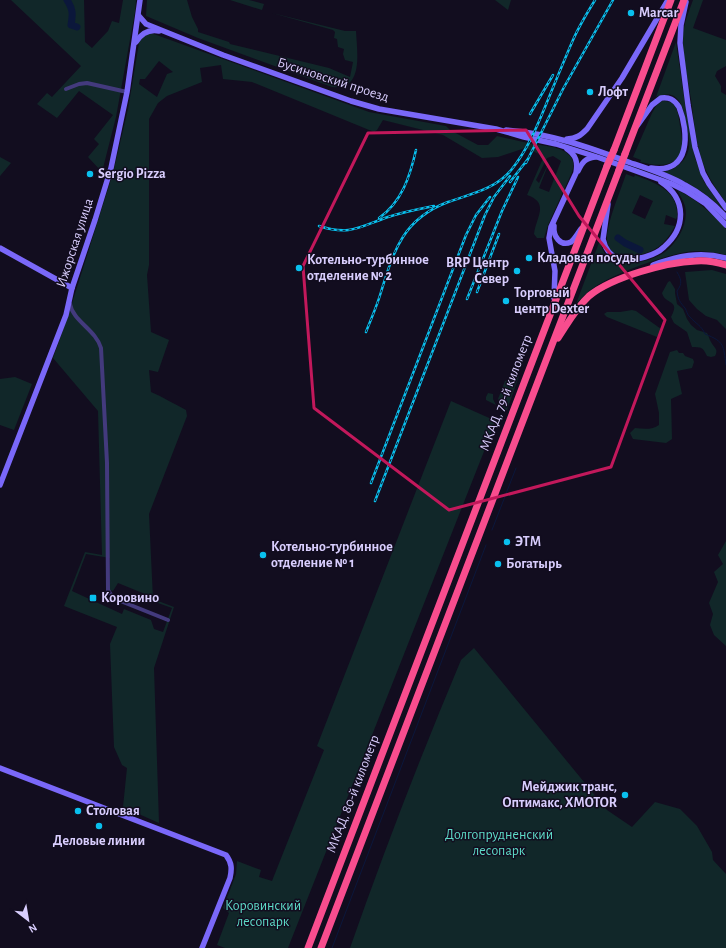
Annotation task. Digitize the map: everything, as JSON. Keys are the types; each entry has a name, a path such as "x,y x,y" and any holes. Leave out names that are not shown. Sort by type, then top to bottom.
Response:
{"highway":[{"name":"МКАД, 79-й километр","path":"423,649 585,222 614,150 669,0"},
{"name":"МКАД, 79-й километр","path":"434,654 685,0"},
{"path":"550,350 575,311 589,297 603,287 635,274 678,263 696,261 716,262 726,265"},
{"name":"МКАД, 80-й километр","path":"308,948 423,649"},
{"name":"МКАД, 80-й километр","path":"321,948 434,654"}],"main road":[{"name":"Ижорская улица","path":"0,485 47,366 111,168 127,92 140,0"},
{"path":"562,140 576,138 587,128 622,78 669,0"},
{"path":"685,0 680,43 695,147 703,173 726,208"},
{"name":"Бусиновский проезд","path":"138,16 146,24 223,55 351,101 379,109 496,129"},
{"path":"134,45 141,35 150,31 156,30 169,33"},
{"path":"634,131 652,105 661,98 670,98 679,107 686,144 681,157 671,166 665,168 658,169 638,166"},
{"path":"496,129 524,131 562,140 638,166 684,184 709,200 726,217"},
{"path":"496,129 524,138 556,144 672,184 696,197 714,211 726,225"},
{"path":"553,306 556,277 549,238 551,227 576,172 577,166 577,160 571,152 556,144"},
{"path":"585,222 574,239 570,242 565,243 558,241 554,235 554,226 581,164 589,158 600,158"},
{"path":"611,192 603,234 606,249 612,256 620,259 630,260 648,256 665,247 677,229 681,213 675,194 654,178"},
{"path":"0,248 72,288"},
{"path":"635,274 654,265 683,256 705,254 726,258"},
{"path":"0,768 226,855 231,864 230,878 202,948"}],"street":[{"path":"66,89 79,84 87,83 127,92"},
{"path":"69,301 73,313 98,340 101,348 107,463 108,590 113,598 168,620"}],"highlighted area":[{"path":"526,130 579,216 665,320 611,467 449,510 314,408 303,266 368,133"}],"green space":[{"path":"11,0 84,0 85,42 92,48 108,31 112,21 119,23 123,0 136,0 116,117 102,172 88,157 99,144 94,139 113,115 79,91 57,118 37,104 47,93 52,97 81,66"},
{"path":"147,0 187,0 198,32 229,42 230,44 329,68 350,77 353,62 345,60 343,54 344,49 338,47 337,39 334,38 335,32 333,30 272,13 345,31 356,31 357,59 354,77 349,83 342,87 332,87 198,38 146,16"},
{"path":"230,0 249,0 264,4 262,10"},
{"path":"495,0 511,0 508,10"},
{"path":"693,0 703,0 693,28 726,40 726,66 717,71 715,76 721,86 721,92 726,95 726,203 706,171 701,158 696,133 684,59 683,43 684,26"},
{"path":"151,33 369,112 446,126 450,130 478,145 488,145 497,136 560,149 569,155 573,161 572,172 548,225 544,238 537,238 534,234 540,206 534,198 527,195 544,156 525,148 498,157 482,158 443,135 383,120 374,132 252,82 223,79 221,65 200,68 202,82 167,96 158,103 149,119 149,265 147,275 151,332 169,340 158,372 149,370 151,392 186,410 187,416 149,514 153,599 174,607 154,668 159,823 123,807 127,768 122,765 114,747 110,644 117,627 64,606 85,552 102,555 98,411 53,358 67,319 113,173 128,109 141,37","holes":["159,61 173,72 167,74 157,97 139,84 140,79 145,79","553,156 561,161 549,192 539,188 550,160 539,183 536,180 547,158","86,554 110,558 110,590 113,591 118,583 145,594 144,598 172,608 163,632 154,629 151,620 124,609 122,614 72,591"]},
{"path":"676,42 695,158 704,182 724,210 695,188 680,179 663,172 677,167 684,160 689,146 689,137 684,114 677,98 670,95 656,97"},
{"path":"662,101 667,101 674,105 677,112 682,142 680,155 676,160 666,164 659,165 640,162 641,160 633,157 652,113 656,106"},
{"path":"0,157 11,163 0,176"},
{"path":"626,174 634,177 635,175 651,181 665,189 670,194 677,208 676,219 666,215 664,224 675,226 664,242 649,252 634,256 619,255 613,252 609,247 607,240 611,216","holes":["640,195 653,201 645,219 632,213"]},
{"path":"677,190 703,207 726,229 726,255 695,251 659,259 630,269 605,281 590,290 576,304 600,240 605,254 618,262 626,263 635,263 652,259 670,248 681,232 684,225 686,212 685,206"},
{"path":"712,270 726,274 726,329 717,320 706,316 697,309 689,300 685,272"},
{"path":"670,281 675,289 677,304 683,309 691,325 697,330 707,333 716,350 715,356 707,356 701,348 692,347 687,332 674,323 671,317 674,307 662,293"},
{"path":"636,311 661,329 657,337 607,317 604,314 607,312"},
{"path":"677,350 679,353 683,353 685,356 693,359 694,362 692,368 677,371 682,394 671,399 672,439 666,443 633,439 630,433 635,428 645,429 657,427 659,425 659,413 655,394 670,352"},
{"path":"518,376 507,410 503,410 498,399 505,381"},
{"path":"15,377 32,384 14,430 0,425 0,379"},
{"path":"488,393 493,394 493,399 496,405 486,400"},
{"name":"Коровинский лесопарк","path":"451,401 496,421 288,948 225,948 217,945 229,913 223,908 236,874 237,861 261,870 259,877 272,881 324,750 317,746"},
{"path":"726,541 726,646 714,635 710,625 713,614 709,603 718,582 714,572 723,564 718,555"},
{"name":"Долгопрудненский лесопарк","path":"474,648 607,810 632,827 655,802 680,809 697,826 712,852 713,860 726,874 726,948 350,948 403,803 446,696 461,660"}],"waterway":[{"path":"67,0 72,12 71,25 77,27"},
{"path":"618,238 640,250"},
{"path":"677,272 681,281 677,291 680,301 688,315 704,331 705,334 720,342 726,365"},
{"path":"492,530 516,468"},
{"path":"332,948 486,545"}],"railway":[{"path":"366,332 396,250 410,227 420,217 433,209 491,186 506,176 517,162 535,131 575,35 595,0"},
{"path":"526,163 563,89 613,0"},
{"path":"530,114 553,75"},
{"path":"379,218 394,204 404,188 416,150"},
{"path":"510,182 528,159"},
{"path":"375,501 485,215 494,197 510,176"},
{"path":"467,299 502,211 518,177"},
{"path":"371,483 466,235 476,215 490,197"},
{"path":"319,226 339,230 354,229 394,215 434,206"},
{"path":"477,292 499,234"}],"place":[{"name":"Marcar","path":"631,13"},
{"name":"Лофт","path":"590,92"},
{"name":"Sergio Pizza","path":"90,174"},
{"name":"Кладовая посуды","path":"529,258"},
{"name":"Котельно-турбинное отделение № 2","path":"299,268"},
{"name":"BRP Центр Север","path":"517,271"},
{"name":"Торговый центр Dexter","path":"506,301"},
{"name":"ЭТМ","path":"507,542"},
{"name":"Котельно-турбинное отделение № 1","path":"263,555"},
{"name":"Богатырь","path":"498,564"},
{"name":"Коровино","path":"93,598"},
{"name":"Мейджик транс, Оптимакс, XMOTOR","path":"625,795"},
{"name":"Столовая","path":"78,811"},
{"name":"Деловые линии","path":"99,826"}]}
